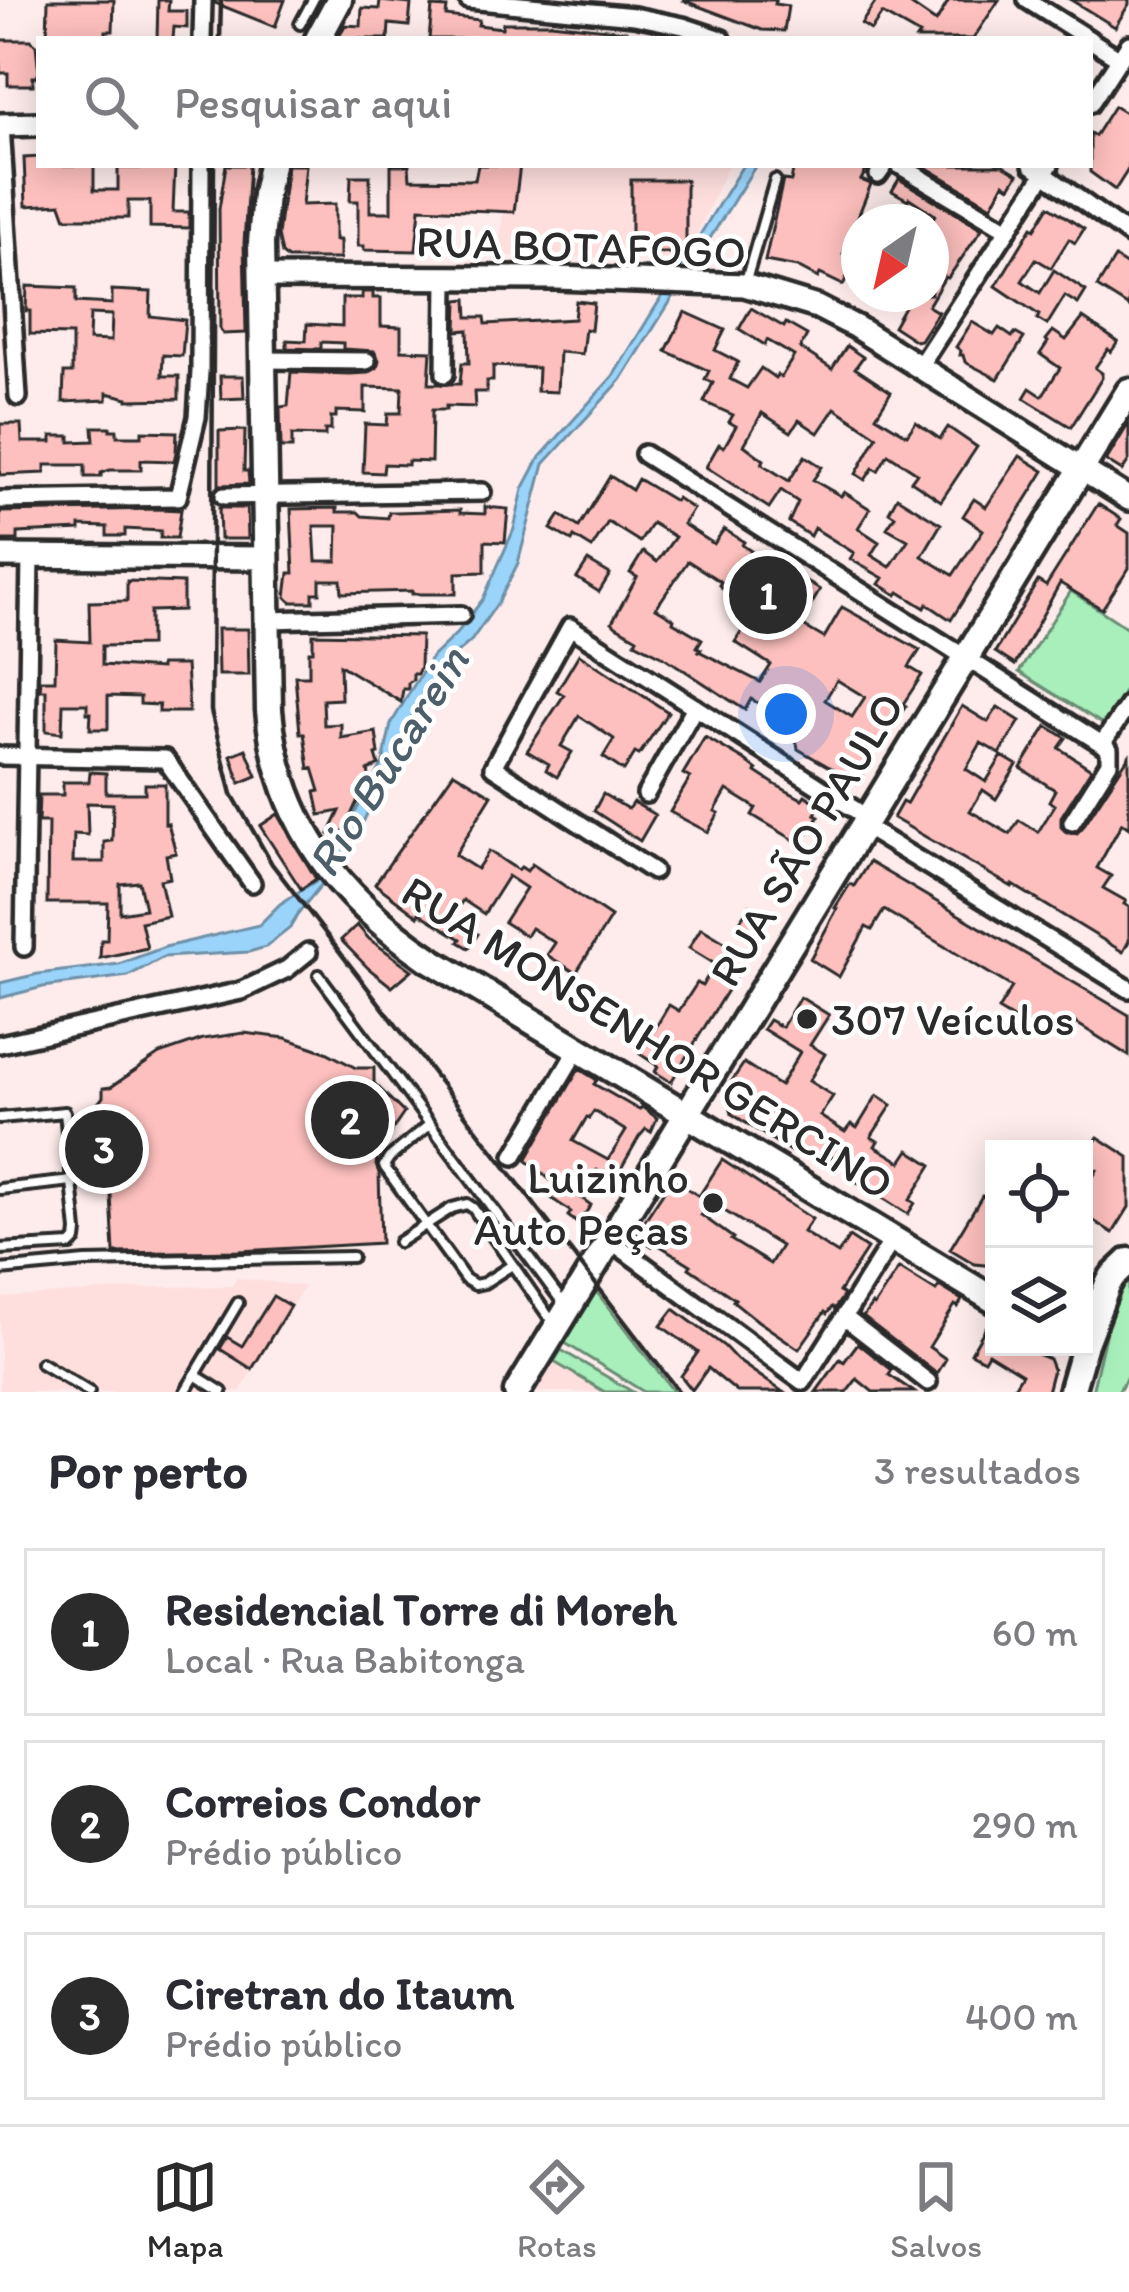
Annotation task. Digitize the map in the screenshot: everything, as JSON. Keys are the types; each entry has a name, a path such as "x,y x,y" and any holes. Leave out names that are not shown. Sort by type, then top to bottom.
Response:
{"main road":[{"path":"309,32 339,0"},
{"name":"RUA MONSENHOR GERCINO","path":"270,168 262,218 261,277 270,724 276,764 293,810 318,854 338,882 398,938 985,1295"},
{"name":"RUA SÃO PAULO","path":"517,1392 1129,391"},
{"path":"1093,1312 1112,1277 1129,1262"},
{"path":"1071,1392 1077,1356"}],"street":[{"path":"202,36 203,0"},
{"path":"468,0 634,16 705,36"},
{"path":"1027,0 1084,36"},
{"path":"1093,40 1124,51 1093,99"},
{"path":"18,397 0,125 36,124"},
{"path":"0,500 178,497 196,417 200,372 201,168"},
{"path":"904,168 1008,230"},
{"path":"919,367 1008,230 1042,168 1129,235"},
{"name":"RUA BOTAFOGO","path":"261,277 666,280 744,285 817,307 856,327 1129,499"},
{"path":"445,374 446,279"},
{"path":"263,360 367,361"},
{"path":"644,454 1102,744 1111,755 1109,763 1072,822"},
{"path":"224,496 482,492"},
{"path":"0,556 266,558"},
{"path":"24,947 30,556"},
{"path":"267,620 461,614"},
{"path":"653,871 493,767 570,627 1129,989"},
{"path":"1102,744 1129,704"},
{"path":"646,794 695,707"},
{"path":"0,756 166,759 252,883"},
{"path":"0,1044 241,991 277,975 308,952"},
{"path":"514,1156 578,1048"},
{"path":"610,1240 802,1382 893,1239"},
{"path":"844,1317 928,1382"}],"lane":[{"path":"309,32 313,0"},
{"path":"744,285 775,180"},
{"path":"320,975 430,1124 562,1318"},
{"path":"0,1118 64,1112 76,1232 71,1245 0,1250"},
{"path":"430,1124 384,1166 465,1279 475,1285 484,1283 512,1265"},
{"path":"0,1189 72,1181"},
{"path":"399,1242 452,1208 467,1204 512,1265 562,1318"},
{"path":"0,1270 86,1262 352,1257"},
{"path":"184,1392 238,1303"},
{"path":"41,1363 89,1392"},
{"path":"195,1376 222,1392"}],"shaded area":[{"path":"508,168 727,168 686,259 498,256"},
{"path":"236,1278 304,1286 240,1392 0,1392 0,1298 232,1286"},
{"path":"554,1362 605,1392 535,1392"}],"green space":[{"path":"1071,591 1129,629 1129,684 1101,723 1019,672"},
{"path":"1129,1273 1129,1373 1118,1392 1092,1392 1113,1301"},
{"path":"596,1291 674,1392 644,1392 565,1343"},
{"path":"561,1350 633,1392 605,1392 554,1362"}],"water":[{"name":"Rio Bucarein","path":"741,168 754,168 621,380 544,464 518,563 499,601 471,641 443,665 406,726 349,851 290,928 266,947 249,952 164,957 128,976 0,998 0,983 119,964 165,947 259,925 280,904 317,880 383,763 391,724 414,685 483,599 514,529 523,489 540,457 613,376"}],"building":[{"path":"48,0 114,0 113,31 106,31 106,36 47,36"},
{"path":"158,0 169,0 168,11 187,11 187,28 174,27 173,36 157,36"},
{"path":"215,0 285,0 275,27"},
{"path":"682,0 776,0 775,4 788,6 784,31 762,30"},
{"path":"877,0 904,0 936,22 949,0 999,0 975,36 918,36 882,14 871,30 861,24"},
{"path":"1071,0 1129,0 1129,4 1115,27"},
{"path":"380,1 411,4 409,26 389,24 388,36 340,36 345,25 361,26 362,8 379,9"},
{"path":"432,7 447,8 446,16 502,28 503,23 551,23 626,31 625,36 429,36"},
{"path":"0,40 31,40 36,45 33,85 8,85 8,73 0,73"},
{"path":"1114,106 1129,115 1129,168 1115,190 1090,172 1095,136"},
{"path":"36,157 36,168 94,168 94,190 118,190 118,168 175,168 173,212 189,212 189,228 150,227 150,201 128,201 128,218 66,218 61,204 26,206 24,158"},
{"path":"226,168 249,168 246,333 223,334 220,330 219,209"},
{"path":"287,168 306,168 302,205 335,204 340,259 288,259 282,254 278,235"},
{"path":"391,168 409,168 410,179 475,180 477,168 520,168 514,212 420,208 416,251 358,246 358,201 350,201 351,176 370,176 370,212 391,212"},
{"path":"793,168 867,168 861,180 871,184 863,204 841,204 841,284 765,261 783,180 791,181"},
{"path":"927,168 1008,168 1018,174 1010,187 1004,183 992,206"},
{"path":"899,179 940,204 918,204 892,191"},
{"path":"631,180 686,180 686,253 631,253"},
{"path":"1049,206 1084,229 1075,243 1069,239 1051,268 1036,259 1022,281 1040,293 1054,270 1086,291 1078,304 1065,296 1047,325 996,286"},
{"path":"949,209 982,229 949,277"},
{"path":"1115,258 1129,267 1129,307 1097,287"},
{"path":"27,286 76,288 76,302 112,304 112,290 151,292 150,316 185,320 182,356 163,355 162,376 179,376 179,399 128,400 107,393 107,400 63,402 64,373 72,373 72,335 30,334 30,311 26,311","holes":["90,314 112,315 111,341 89,340"]},
{"path":"362,292 381,298 381,326 401,327 401,350 431,351 429,384 460,384 462,363 469,363 468,330 457,331 458,300 467,299 468,317 485,317 486,324 574,319 576,301 594,303 582,354 559,352 557,392 537,391 538,368 493,366 487,392 474,392 475,407 432,410 431,462 384,464 383,473 363,472 365,424 387,425 388,413 401,413 402,388 365,387 365,412 336,411 325,436 292,435 292,448 281,448 280,407 288,406 291,372 350,374 377,368 374,351 343,349 343,343 321,342 321,349 287,348 287,340 306,341 307,324 342,326 342,298 362,298"},
{"path":"751,308 807,335 800,348 832,369 847,346 863,357 855,368 891,392 876,416 907,435 916,422 940,439 948,427 977,447 941,501 911,481 917,473 888,454 878,471 873,468 865,480 856,474 877,436 835,408 818,433 799,420 791,432 762,413 744,445 789,481 805,456 822,467 813,480 870,509 858,528 879,542 871,555 890,567 908,540 887,528 895,516 889,512 897,497 941,524 922,556 953,575 983,530 963,516 974,499 986,507 1020,456 1044,471 951,620 879,584 883,578 850,559 854,553 814,528 810,536 789,522 798,502 781,490 769,508 706,467 736,426 729,422 733,415 704,402 713,383 705,379 709,371 666,351 685,312 725,330 715,350 738,362 730,379 747,388 761,368 781,377 794,356 739,329"},
{"path":"901,312 938,312 920,340 893,326"},
{"path":"1083,318 1118,342 1095,368 1102,378 1071,427 1024,398 1030,388 1042,396 1060,368 1040,354 1046,340 1053,331 1066,340"},
{"path":"972,322 994,335 999,328 1024,338 998,379 965,362 956,347"},
{"path":"220,376 243,376 244,398 221,399"},
{"path":"1129,423 1129,460 1122,471 1106,461"},
{"path":"0,424 21,424 22,442 52,442 52,436 70,436 70,442 94,441 93,427 110,427 117,430 117,436 177,432 176,452 174,461 141,460 141,470 110,470 101,477 85,477 85,465 45,465 45,473 0,475"},
{"path":"245,430 244,471 248,471 249,484 219,485 219,431"},
{"path":"610,476 632,490 638,479 693,509 683,524 714,544 724,529 744,542 750,553 820,590 800,624 824,638 842,607 920,650 909,667 922,675 857,783 798,749 797,743 767,722 773,712 751,699 745,710 635,642 637,638 612,622 637,577 630,573 643,552 657,562 675,537 652,523 640,542 608,522 592,548 551,529 560,515 579,527","holes":["688,561 748,605 742,616 749,620 735,642 771,665 760,682 699,651 702,639 656,608","837,680 865,697 852,717 825,700"]},
{"path":"1098,504 1121,519 1117,525 1129,533 1129,568 1102,609 1060,583 1015,665 995,652 1038,581 1046,586"},
{"path":"485,507 508,509 505,542 485,541 485,572 456,573 456,594 342,593 341,580 320,580 320,593 313,593 313,602 291,602 286,597 289,573 294,573 291,509 337,508 337,512 388,518 389,512 485,514","holes":["314,526 338,526 337,561 316,561"]},
{"path":"219,508 247,508 248,539 220,539"},
{"path":"181,510 177,538 160,538 161,531 125,529 125,536 107,536 107,527 80,526 80,530 18,533 18,540 0,540 0,512"},
{"path":"588,561 610,574 599,592 577,578"},
{"path":"127,581 183,583 183,610 150,611 150,645 102,646 102,665 160,669 160,665 186,665 189,712 159,712 159,705 140,704 140,697 108,696 108,729 90,729 87,704 63,704 62,733 46,731 46,690 40,690 41,680 55,680 56,640 90,642 89,602 127,601"},
{"path":"217,629 248,629 249,675 218,675"},
{"path":"313,634 421,636 420,667 408,689 403,689 401,702 340,665 341,699 323,700 324,725 341,724 341,738 376,732 379,754 379,765 368,771 370,779 340,839 329,834 340,811 320,815 315,792 320,791 313,768 309,769 304,733 300,733 295,676 309,676"},
{"path":"579,654 668,712 624,771 603,757 614,739 579,716 561,746 572,752 557,777 546,770 549,764 527,751 564,695 557,691"},
{"path":"962,706 988,722 998,707 1020,721 1000,754 981,743 966,769 986,782 1002,756 1017,765 996,799 983,790 970,811 1010,834 1019,820 1038,832 1055,805 1049,801 1055,790 1021,768 1047,726 1066,738 1059,748 1091,769 1061,817 1067,833 1082,828 1129,756 1129,828 1122,823 1097,868 1111,876 1103,888 1129,907 1129,941 1123,952 893,818 902,802 906,804"},
{"path":"705,737 776,785 820,805 808,833 802,829 794,840 752,815 756,808 727,790 708,832 670,812 690,778 683,774"},
{"path":"246,749 257,776 240,783 231,755"},
{"path":"90,772 106,773 106,793 145,793 145,784 165,784 165,824 176,853 166,855 170,878 160,880 168,916 141,922 147,948 100,958 101,940 107,940 108,903 47,903 48,822 38,822 39,795 63,795 63,782 89,782","holes":["87,803 113,804 112,841 104,842 104,862 73,862 74,834 88,835","139,882 145,909 120,913 120,884"]},
{"path":"454,772 492,795 455,855 477,869 489,851 518,870 527,871 532,864 611,917 576,973 547,955 555,943 531,928 526,936 504,922 526,888 508,876 484,914 463,900 452,917 478,934 469,948 375,884"},
{"path":"603,794 628,809 633,802 655,815 640,841 594,811"},
{"path":"278,814 316,879 301,889 260,826"},
{"path":"869,862 1129,1015 1129,1056 1076,1023 1065,1041 1035,1022 1030,1030 998,1010 1012,987 884,910 872,930 866,927 839,977 810,959 835,908"},
{"path":"750,905 770,917 758,936 738,924"},
{"path":"357,925 412,970 392,987 341,940"},
{"path":"701,928 736,949 724,970 735,977 671,1082 640,1054 669,1005 679,1011 715,964 689,948"},
{"path":"800,997 829,1015 810,1045 825,1054 809,1081 833,1096 820,1116 845,1132 851,1124 857,1128 877,1095 892,1105 871,1137 878,1141 875,1146 901,1162 909,1150 932,1165 910,1200 915,1203 908,1214 854,1180 858,1173 831,1156 825,1164 800,1148 796,1155 732,1114 727,1088 744,1063 780,1086 800,1052 763,1029 769,1020 782,1027"},
{"path":"244,1033 286,1038 356,1068 374,1068 374,1083 404,1113 378,1151 381,1243 114,1253 110,1175 76,1141 75,1132 103,1097 103,1088 159,1054 203,1039"},
{"path":"579,1069 597,1080 594,1084 657,1118 651,1132 646,1129 639,1137 614,1181 597,1170 593,1173 577,1195 591,1205 578,1224 568,1216 571,1212 551,1198 559,1187 526,1160","holes":["594,1111 626,1131 608,1160 573,1141"]},
{"path":"1098,1137 1129,1157 1129,1207 1113,1233 1093,1221 1097,1170 1093,1168 1093,1145"},
{"path":"722,1160 812,1219 803,1232 838,1254 849,1237 867,1249 839,1292 844,1295 834,1309 825,1312 799,1349 691,1265 635,1235 672,1179 699,1196","holes":["710,1202 781,1246 770,1264 701,1215"]},
{"path":"982,1196 985,1197 985,1265 950,1249"},
{"path":"899,1268 936,1291 939,1286 962,1300 929,1347 946,1359 937,1374 863,1317"},
{"path":"273,1296 290,1306 252,1369 220,1349 227,1337 242,1346"},
{"path":"674,1309 783,1392 737,1392 708,1368 692,1390 681,1376 698,1352 661,1326"},
{"path":"985,1329 984,1360 971,1353"},
{"path":"858,1343 892,1370 889,1375 914,1392 873,1392 857,1379 847,1392 816,1392"},
{"path":"993,1356 1042,1356 1053,1369 1047,1392 1011,1392 1022,1374"}],"railway":[{"path":"220,36 221,0"},
{"path":"214,168 211,711 232,794 272,864 679,1392"}],"place":[{"name":"Residencial Torre di Moreh","path":"768,595"},
{"name":"307 Veículos","path":"807,1019"},
{"name":"Correios Condor","path":"350,1120"},
{"name":"Ciretran do Itaum","path":"104,1149"},
{"name":"Luizinho Auto Peças","path":"713,1203"}]}
